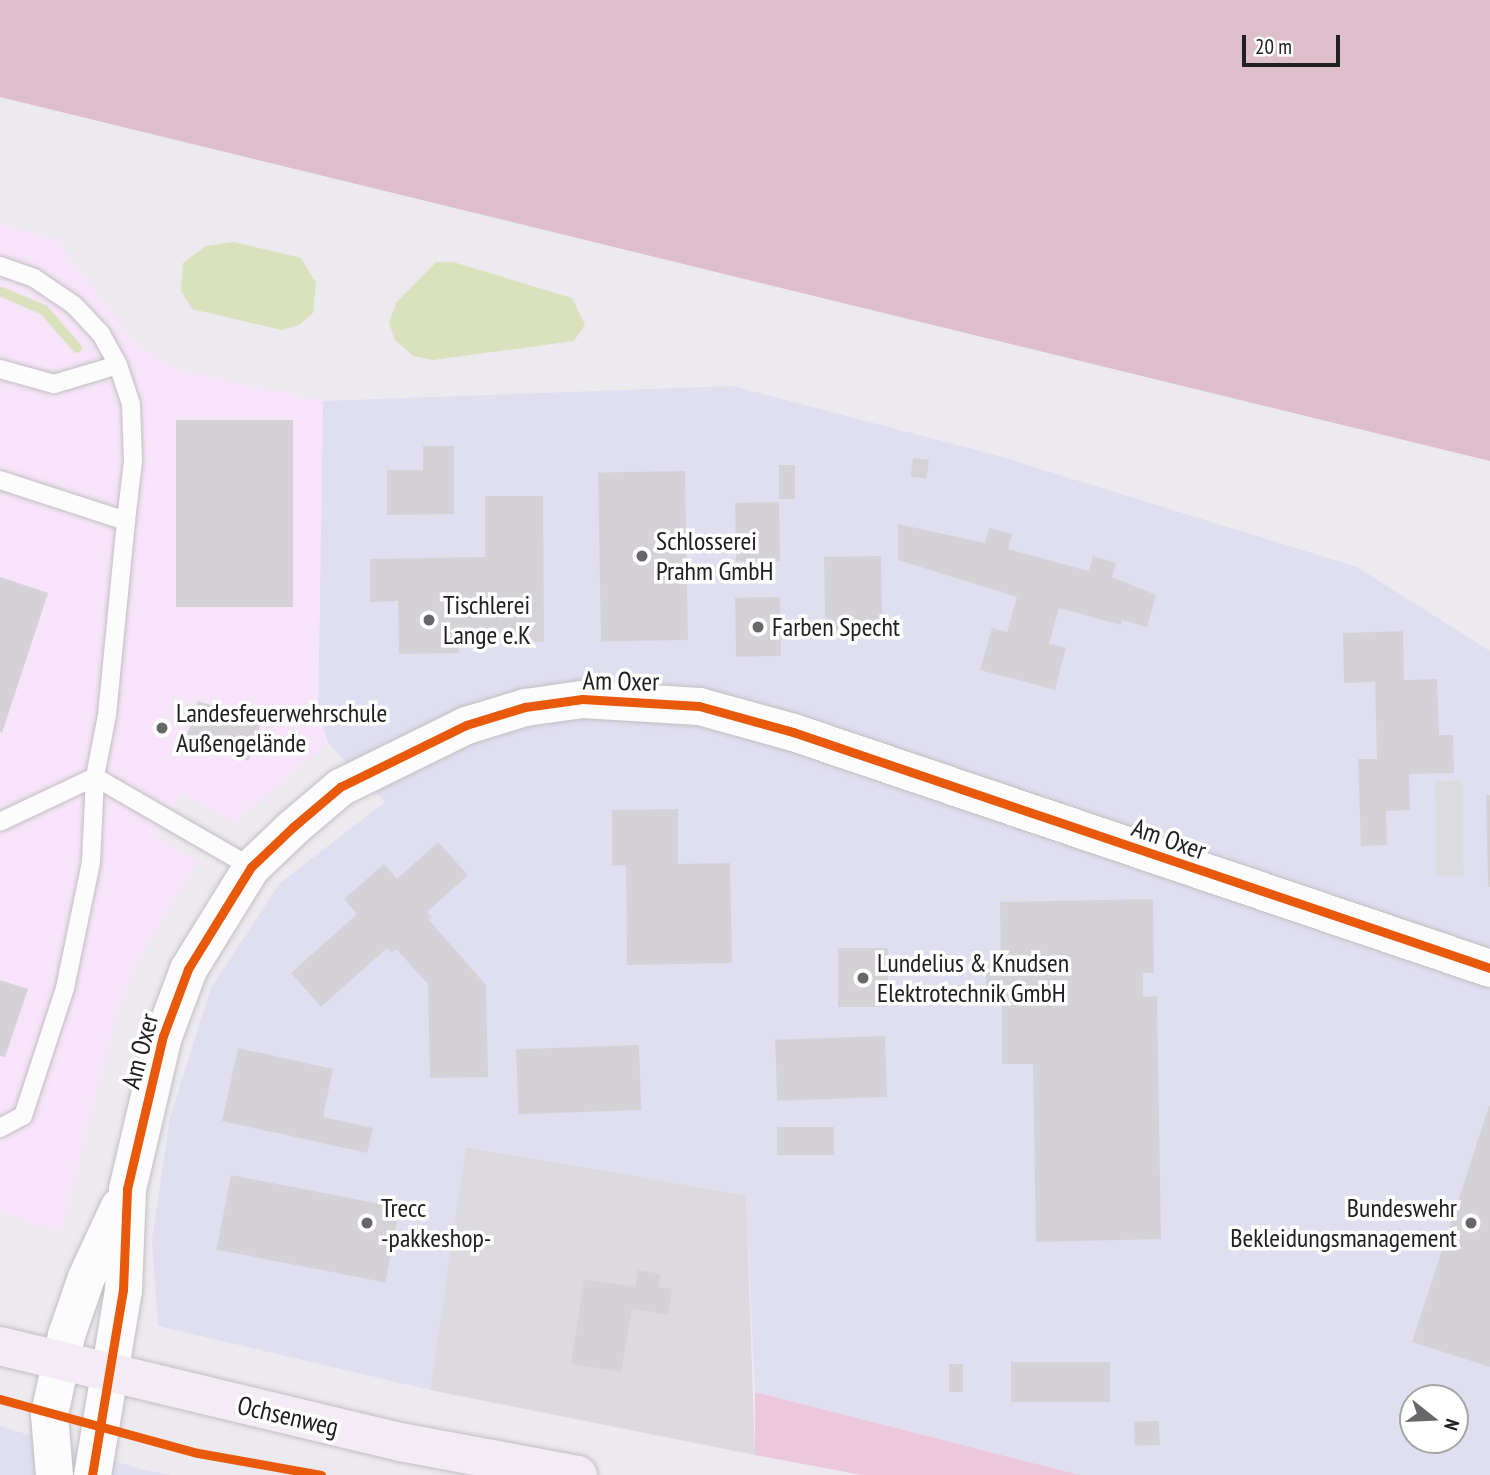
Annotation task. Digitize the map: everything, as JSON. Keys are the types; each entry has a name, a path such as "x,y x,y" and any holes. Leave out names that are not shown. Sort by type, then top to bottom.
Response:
{"main road":[{"name":"Ochsenweg","path":"0,1346 107,1375 400,1442 578,1475"}],"street":[{"name":"Am Oxer","path":"92,1475 123,1290 127,1189 163,1036 188,969 251,867 340,787 466,725 525,707 582,699 642,700 750,718 1490,968"},
{"name":"Am Oxer","path":"54,1475 49,1414 59,1363 86,1277 127,1189"}],"lane":[{"path":"0,266 34,278 74,305 101,334 118,365 131,404 134,461 107,715 95,777 91,862 65,988 23,1116 0,1128"},
{"path":"0,369 54,384 118,365"},
{"path":"0,480 126,521"},
{"path":"0,822 95,777"},
{"path":"95,777 251,867"}],"shaded area":[{"path":"0,0 1490,0 1490,461 0,97"},
{"name":"Landesfeuerwehrschule Außengelände","path":"0,223 56,239 136,344 176,369 323,401 318,713 328,743 234,823 181,794 155,835 198,862 140,957 118,1010 62,1232 0,1213"},
{"path":"234,242 301,258 316,283 313,313 299,325 282,330 192,309 181,291 183,263 206,246"},
{"path":"436,262 453,262 572,298 585,325 574,341 433,360 413,356 395,340 389,323 396,303"},
{"path":"733,386 995,455 1357,567 1490,651 1490,1475 1080,1475 755,1392 746,1195 466,1147 430,1390 158,1326 152,1240 170,1118 211,988 280,883 385,802 328,743 318,713 323,401"},
{"path":"1435,781 1462,781 1464,875 1437,875"},
{"path":"465,1147 746,1195 755,1455 430,1390"},
{"path":"755,1392 1080,1475 862,1475 755,1455"},
{"path":"0,1426 144,1470 171,1475 0,1475"}],"building":[{"path":"176,420 293,420 293,607 176,607"},
{"path":"423,446 454,446 454,514 387,515 387,470 423,470"},
{"path":"913,458 929,460 927,479 911,477"},
{"path":"779,465 795,465 795,499 779,499"},
{"name":"Schlosserei Prahm GmbH","path":"685,471 688,640 601,641 598,473"},
{"path":"485,496 543,496 544,642 459,638 459,653 399,654 398,601 370,602 370,559 485,557"},
{"path":"779,502 780,561 736,562 735,503"},
{"path":"898,524 985,543 989,528 1012,534 1008,549 1089,571 1093,556 1116,563 1112,577 1156,595 1147,627 1122,620 1121,625 1059,608 1049,644 1066,648 1055,690 980,670 992,628 1007,632 1017,597 898,560"},
{"path":"881,556 882,629 825,630 824,557"},
{"path":"0,577 48,593 2,733 0,732"},
{"name":"Farben Specht","path":"780,597 781,656 736,657 735,598"},
{"path":"1403,631 1404,680 1437,679 1439,735 1453,735 1454,773 1409,774 1410,810 1386,811 1387,845 1361,846 1358,759 1377,759 1375,682 1344,683 1343,633"},
{"path":"198,701 262,722 249,761 185,740"},
{"path":"1486,795 1490,795 1490,887 1488,887"},
{"path":"678,809 678,864 730,863 732,963 627,965 626,865 612,866 612,810"},
{"path":"438,842 468,875 427,912 432,917 429,920 486,985 488,1077 430,1078 428,984 396,949 392,953 387,948 321,1007 291,973 357,914 344,899 384,864 397,879"},
{"path":"1153,899 1154,973 1143,973 1143,997 1157,996 1161,1239 1036,1242 1033,1064 1002,1064 1002,1005 986,1005 986,970 1001,969 1000,902"},
{"name":"Lundelius & Knudsen Elektrotechnik GmbH","path":"838,948 888,948 888,1007 838,1007"},
{"path":"0,980 28,989 5,1057 0,1056"},
{"path":"885,1036 887,1097 777,1101 775,1040"},
{"path":"639,1045 641,1110 518,1114 516,1049"},
{"path":"238,1048 333,1069 323,1117 373,1128 367,1153 222,1121"},
{"name":"Bundeswehr Bekleidungsmanagement","path":"1490,1106 1490,1367 1412,1342"},
{"path":"777,1127 834,1127 834,1155 777,1155"},
{"path":"231,1175 400,1208 385,1282 216,1250"},
{"path":"638,1270 660,1274 658,1287 672,1289 668,1315 632,1309 621,1372 571,1364 584,1279 635,1287"},
{"path":"1011,1362 1110,1362 1110,1402 1011,1402"},
{"path":"949,1364 963,1364 963,1392 949,1392"},
{"path":"1159,1421 1160,1445 1135,1446 1134,1422"}],"waterway":[{"path":"2,292 44,310 77,348"}],"cycle path":[{"path":"92,1475 123,1290 127,1189 163,1036 188,969 251,867 293,827 340,787 466,725 525,707 582,699 699,706 793,732 1490,968"},
{"path":"0,1399 198,1453 321,1475"}],"place":[{"name":"Schlosserei Prahm GmbH","path":"642,556"},
{"name":"Tischlerei Lange e.K","path":"429,620"},
{"name":"Farben Specht","path":"758,627"},
{"name":"Landesfeuerwehrschule Außengelände","path":"162,728"},
{"name":"Lundelius & Knudsen Elektrotechnik GmbH","path":"863,978"},
{"name":"Trecc -pakkeshop-","path":"367,1223"},
{"name":"Bundeswehr Bekleidungsmanagement","path":"1471,1223"}]}
